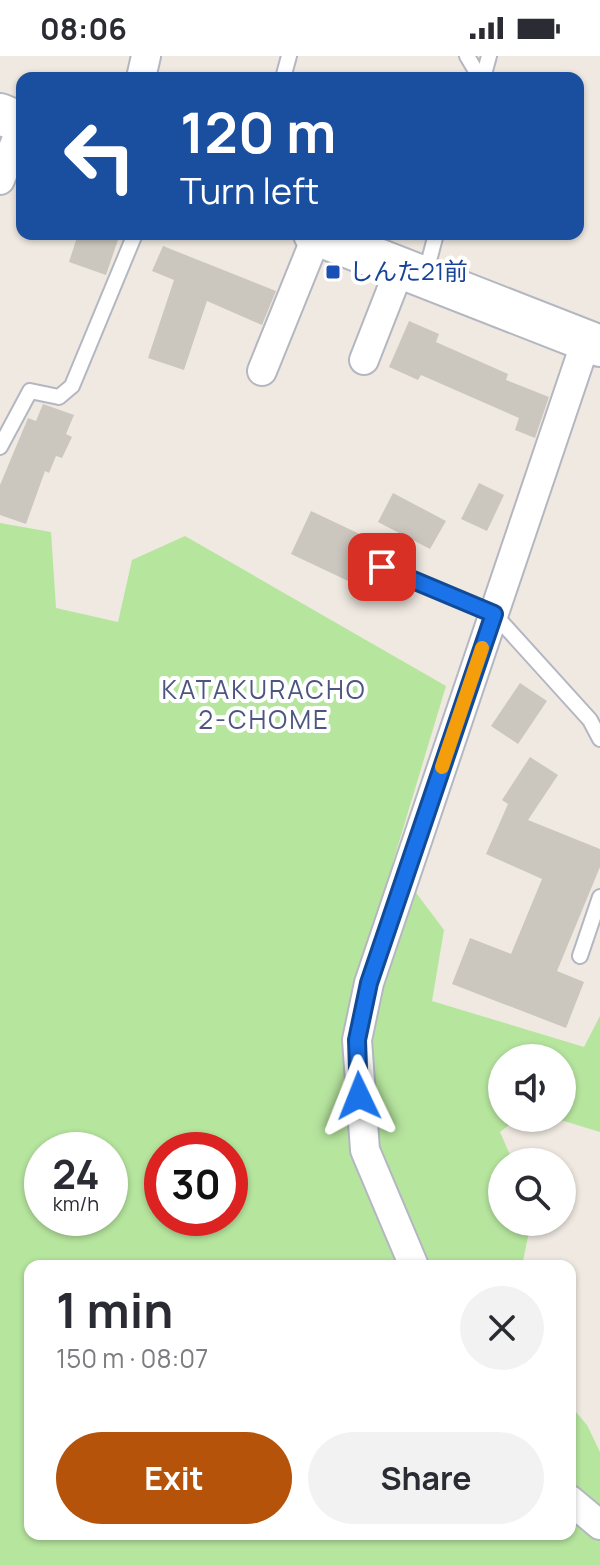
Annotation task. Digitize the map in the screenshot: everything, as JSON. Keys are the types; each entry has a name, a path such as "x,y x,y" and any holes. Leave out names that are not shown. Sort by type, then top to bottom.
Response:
{"main road":[{"path":"331,240 593,343"}],"street":[{"path":"0,180 16,139"},
{"path":"262,371 314,240"},
{"path":"364,360 412,273"},
{"path":"411,1260 365,1150 357,1040 369,983 494,614 593,343"},
{"path":"576,1505 600,1525"}],"lane":[{"path":"0,447 30,391 59,397 72,386 133,240"},
{"path":"412,273 432,240"},
{"path":"382,567 494,614 590,720 600,739"},
{"path":"580,956 600,897"}],"green space":[{"path":"0,523 51,532 56,608 118,622 132,560 185,536 446,686 393,862 444,930 432,1001 574,1044 488,1044 488,1132 500,1132 507,1148 488,1148 488,1236 528,1236 523,1260 24,1260 24,1540 576,1540 576,1412 587,1425 600,1452 600,1565 0,1565"},
{"path":"600,1016 600,1132 576,1125 576,1045 584,1047"}],"building":[{"path":"76,240 118,240 106,275 69,262"},
{"path":"163,246 276,291 262,325 207,301 184,370 148,358 174,280 152,271"},
{"path":"409,321 439,334 436,342 508,374 506,380 549,397 535,438 515,430 519,418 421,375 418,380 389,367"},
{"path":"43,404 74,415 66,434 72,437 62,458 56,456 49,473 45,471 26,524 0,515 0,485 28,418 36,421"},
{"path":"479,483 504,495 487,531 461,519"},
{"path":"393,493 446,521 430,549 378,522"},
{"path":"311,511 383,545 363,588 291,554"},
{"path":"520,683 547,701 518,744 491,726"},
{"path":"530,757 558,775 528,820 600,849 600,867 557,971 584,982 566,1028 452,984 470,938 511,954 542,879 486,854 508,804 502,800"}],"slow traffic":[{"path":"442,767 482,648"}],"place":[{"name":"しんた21前","path":"333,272"}],"district":[{"name":"KATAKURACHO 2-CHOME","path":"264,705"}],"route":[{"path":"359,1096 357,1040 369,983 494,614 382,567"}]}
